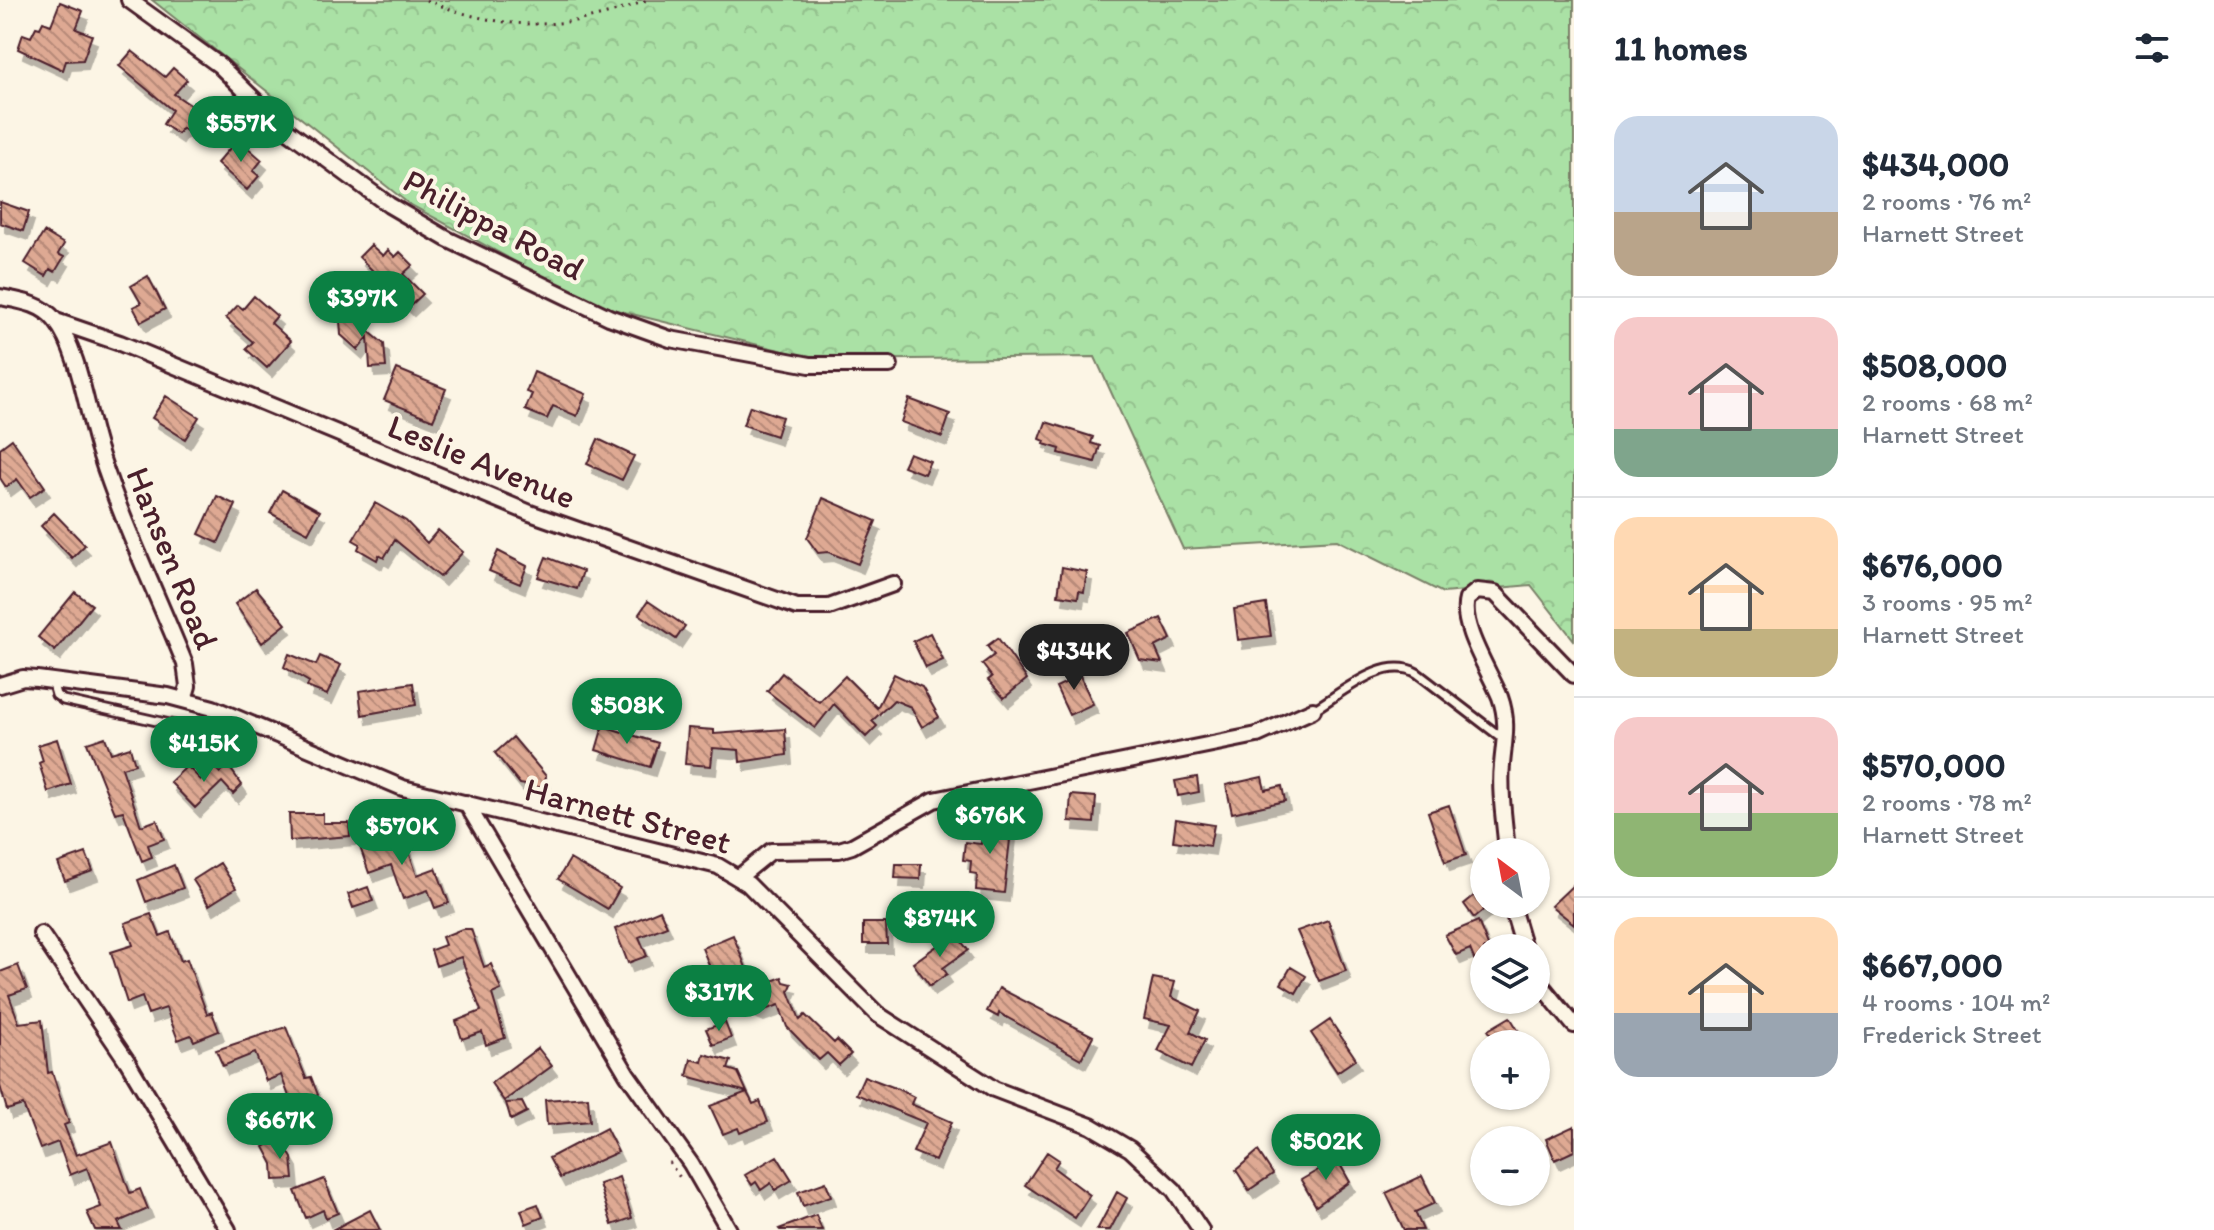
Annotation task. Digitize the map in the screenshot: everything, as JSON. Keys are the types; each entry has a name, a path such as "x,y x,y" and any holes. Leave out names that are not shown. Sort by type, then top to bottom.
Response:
{"street":[{"name":"Philippa Road","path":"129,0 219,65 255,103 312,149 407,218 460,246 609,317 670,339 810,365 890,365"},
{"path":"0,297 32,304 56,321"},
{"name":"Leslie Avenue","path":"56,321 134,349 573,530 797,607 829,607 893,584"},
{"name":"Hansen Road","path":"0,685 23,678 184,700 188,686 185,664 100,454 75,366 56,321"},
{"path":"1506,838 1502,765 1507,741 1500,698 1466,617 1465,602 1481,590 1495,593 1574,675"},
{"name":"Harnett Street","path":"184,700 234,717 389,783 706,862 739,877 877,1014 994,1089 1091,1126 1130,1149 1174,1190 1201,1230"},
{"name":"Harnett Street","path":"739,877 771,851 839,850 852,846 934,800 1257,735 1313,710"},
{"path":"466,803 627,1074 691,1164 729,1230"},
{"path":"41,934 127,1061 228,1230"},
{"path":"1550,996 1574,1025"}],"lane":[{"name":"Harnett Street","path":"1313,710 1382,670 1402,666 1417,673 1507,741"},
{"path":"52,681 56,695 63,700 210,733 222,731 234,717"}],"path":[{"path":"426,0 457,12 533,27 595,17 647,0"}],"green space":[{"path":"152,0 1574,0 1574,640 1531,585 1443,593 1337,540 1183,549 1095,357 820,360 595,305 409,204"}],"building":[{"path":"60,2 83,11 76,29 92,35 83,60 66,61 63,70 18,49 23,34 31,37 43,22 51,25"},
{"path":"132,51 165,77 173,68 187,80 174,94 204,114 191,134 182,128 178,134 163,124 172,110 119,66"},
{"path":"238,139 262,160 253,171 259,176 247,190 217,163"},
{"path":"0,202 29,212 23,231 0,223"},
{"path":"44,232 64,244 58,254 64,257 55,272 50,269 46,276 25,263"},
{"path":"371,245 383,256 388,250 395,257 400,252 413,265 403,274 423,294 409,307 395,293 386,302 365,280 373,271 359,257"},
{"path":"148,276 165,309 141,322 133,307 141,303 131,286"},
{"path":"254,296 277,316 271,323 291,341 267,368 246,349 253,342 226,318 238,305 243,309"},
{"path":"339,306 384,344 386,367 370,368 368,337 358,350 341,335"},
{"path":"397,369 446,389 433,420 384,400"},
{"path":"534,372 586,394 577,416 553,406 547,419 525,410 532,394 526,392"},
{"path":"166,396 199,417 185,439 152,418"},
{"path":"909,399 950,414 942,437 901,422"},
{"path":"750,406 782,417 776,436 743,425"},
{"path":"1046,422 1093,437 1091,443 1100,446 1095,462 1059,453 1060,449 1044,444 1045,441 1040,439"},
{"path":"12,439 45,487 30,497 17,479 6,487 0,478 0,448"},
{"path":"598,439 634,456 622,480 587,464"},
{"path":"909,453 930,461 924,474 903,466"},
{"path":"282,490 320,511 308,533 270,513"},
{"path":"217,496 236,505 218,543 199,534"},
{"path":"823,498 876,521 858,564 828,552 818,553 807,538"},
{"path":"375,503 406,521 427,543 438,530 463,552 440,577 395,540 384,558 379,555 377,560 358,549 360,544 353,540"},
{"path":"54,513 85,545 72,558 41,526"},
{"path":"498,551 527,566 520,584 489,571"},
{"path":"546,557 583,571 577,589 538,577"},
{"path":"1062,567 1087,572 1084,592 1079,591 1078,598 1058,595"},
{"path":"256,588 286,624 262,643 235,604"},
{"path":"75,592 92,605 55,651 38,637"},
{"path":"648,601 685,626 676,639 639,614"},
{"path":"1266,604 1271,636 1238,640 1234,609"},
{"path":"1161,618 1171,639 1155,647 1162,663 1140,660 1128,633"},
{"path":"930,633 943,660 926,668 913,641"},
{"path":"998,638 1027,679 1004,698 988,680 992,677 982,664 994,655 987,646"},
{"path":"289,654 316,665 320,656 341,665 327,695 307,687 309,682 284,667"},
{"path":"1076,667 1093,704 1069,715 1056,687 1067,682 1063,672"},
{"path":"782,673 819,702 845,676 877,708 894,674 922,687 939,717 922,727 911,707 894,700 872,721 877,726 866,737 834,704 815,728 767,691"},
{"path":"413,683 416,705 362,715 359,691"},
{"path":"603,726 658,743 650,767 596,750"},
{"path":"688,728 714,730 714,734 785,729 787,755 740,762 739,750 713,748 711,766 685,764"},
{"path":"105,737 111,753 130,747 135,764 122,768 141,826 157,820 164,839 148,845 152,857 142,861 123,811 115,813 87,743"},
{"path":"513,737 546,776 544,788 520,784 495,753"},
{"path":"57,739 71,784 48,792 39,763 43,761 38,745"},
{"path":"228,765 242,785 233,794 222,782 195,808 170,782 187,766 201,780 214,767 220,773"},
{"path":"1197,777 1199,792 1178,796 1175,781"},
{"path":"1262,777 1265,790 1282,786 1285,801 1232,813 1226,785"},
{"path":"1071,795 1096,797 1094,823 1069,821"},
{"path":"1449,805 1466,855 1445,862 1428,812"},
{"path":"289,814 323,814 323,823 349,823 350,836 290,841"},
{"path":"984,819 1012,822 1004,893 976,890 977,874 970,873 971,861 963,860 965,842 981,844"},
{"path":"1176,819 1214,825 1210,846 1173,841"},
{"path":"401,829 417,875 436,868 449,903 435,908 428,890 403,899 391,865 369,873 359,844"},
{"path":"86,853 93,871 65,881 58,863"},
{"path":"570,859 620,888 608,909 558,879"},
{"path":"220,863 236,888 209,905 193,880"},
{"path":"896,864 921,864 920,879 895,878"},
{"path":"174,865 183,888 146,902 138,880"},
{"path":"1574,884 1574,924 1551,906"},
{"path":"368,887 373,901 353,908 348,894"},
{"path":"660,910 667,926 639,937 647,956 628,963 615,929"},
{"path":"151,914 160,936 170,932 181,961 187,959 207,1014 212,1012 219,1031 194,1041 191,1035 178,1040 166,1008 148,1014 142,997 127,1003 111,952 133,945 125,923"},
{"path":"1328,920 1346,971 1319,981 1297,931"},
{"path":"1478,921 1483,934 1470,934 1470,949 1456,955 1445,935"},
{"path":"863,923 886,923 887,944 863,944"},
{"path":"471,929 484,967 491,964 501,990 492,994 505,1038 486,1045 482,1032 462,1039 456,1021 481,1011 461,957 436,966 431,950 445,945 442,937"},
{"path":"955,933 968,950 943,968 947,974 930,986 913,963"},
{"path":"733,935 747,970 716,982 702,948"},
{"path":"18,965 27,989 9,995 19,1023 42,1020 48,1073 52,1072 69,1123 64,1125 76,1155 112,1142 130,1193 140,1189 148,1209 118,1222 122,1230 95,1230 87,1212 101,1207 87,1168 70,1175 58,1142 40,1149 23,1105 7,1110 0,1086 0,972"},
{"path":"1291,967 1306,976 1296,993 1281,984"},
{"path":"782,977 784,982 792,984 789,991 800,1020 805,1015 834,1043 837,1040 851,1054 839,1065 827,1053 819,1060 787,1027 779,1005 759,1012 745,1006 753,995 751,989"},
{"path":"1153,978 1175,982 1171,997 1200,1011 1190,1032 1205,1040 1191,1068 1158,1051 1171,1025 1144,1019"},
{"path":"999,988 1093,1036 1081,1059 999,1013 998,1017 987,1011"},
{"path":"1510,1017 1518,1030 1488,1030"},
{"path":"1330,1020 1356,1059 1337,1072 1311,1033"},
{"path":"725,1022 731,1038 713,1045 706,1029"},
{"path":"286,1027 306,1078 311,1077 318,1095 313,1097 319,1114 298,1121 281,1075 266,1081 255,1053 223,1066 216,1050"},
{"path":"538,1048 552,1066 504,1101 491,1083"},
{"path":"704,1054 731,1061 728,1069 738,1072 747,1092 687,1076 691,1059 702,1062"},
{"path":"864,1076 914,1097 911,1104 952,1122 935,1161 913,1152 926,1123 856,1094"},
{"path":"747,1092 753,1104 760,1101 768,1122 740,1133 738,1128 723,1134 710,1106"},
{"path":"588,1097 590,1121 547,1125 545,1100"},
{"path":"522,1102 527,1112 511,1120 506,1103"},
{"path":"1574,1126 1574,1151 1555,1160 1550,1137"},
{"path":"606,1128 618,1152 560,1178 549,1158"},
{"path":"280,1138 292,1158 294,1179 274,1180 273,1164 264,1147"},
{"path":"1258,1151 1273,1174 1249,1190 1236,1170"},
{"path":"1047,1152 1059,1160 1054,1168 1090,1195 1075,1218 1025,1185"},
{"path":"777,1156 792,1180 775,1190 771,1183 761,1190 756,1182 752,1185 745,1175"},
{"path":"1337,1159 1350,1182 1316,1206 1301,1180"},
{"path":"1422,1176 1435,1203 1415,1212 1423,1230 1404,1230 1386,1193"},
{"path":"619,1177 632,1218 612,1225 599,1184"},
{"path":"324,1179 338,1213 326,1218 323,1210 306,1218 295,1191"},
{"path":"826,1182 831,1196 803,1206 798,1192"},
{"path":"1117,1192 1127,1198 1110,1230 1097,1230"},
{"path":"538,1204 543,1217 526,1224 521,1210"},
{"path":"370,1210 380,1230 332,1230"},
{"path":"816,1215 822,1230 779,1229"}]}
